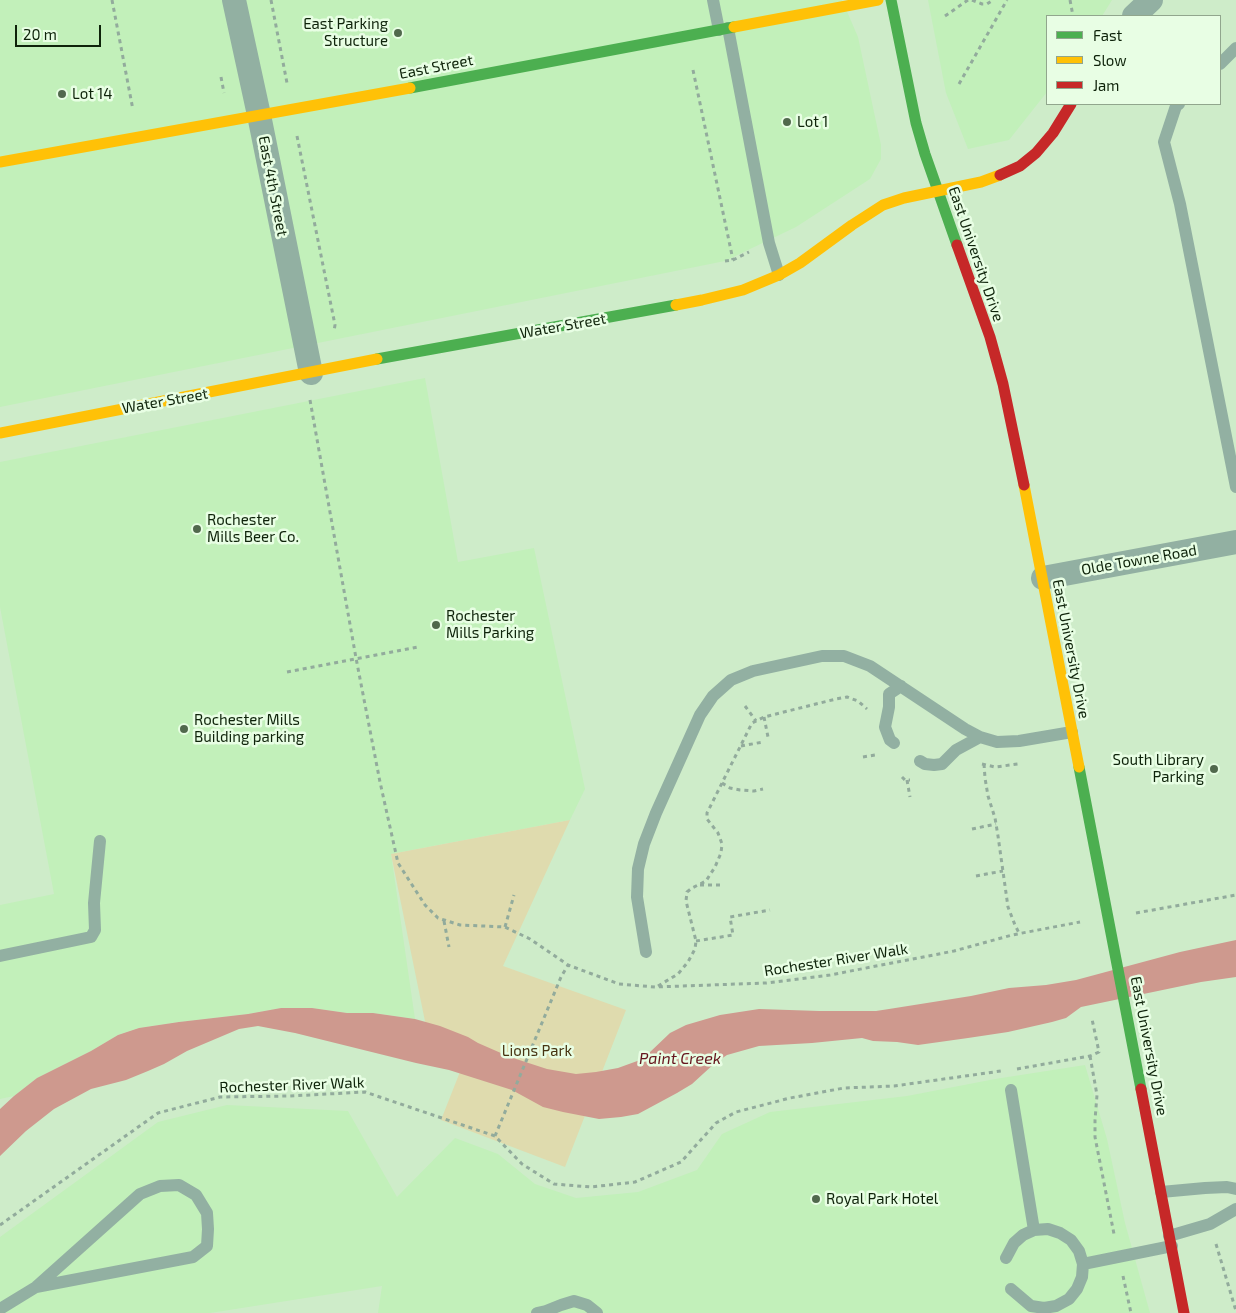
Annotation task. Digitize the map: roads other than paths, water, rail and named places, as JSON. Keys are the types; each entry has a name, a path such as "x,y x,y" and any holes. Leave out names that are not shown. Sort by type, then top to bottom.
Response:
{"street":[{"name":"East 4th Street","path":"234,0 259,115 310,384"},
{"name":"East Street","path":"0,162 878,0"},
{"name":"East University Drive","path":"891,0 916,124 986,328 1003,384 1043,578 1184,1313"},
{"path":"1135,15 1151,0"},
{"name":"Water Street","path":"0,433 220,391 310,384 743,290 779,275 800,263 852,224 883,205 904,198 993,178 1020,166 1036,153 1053,133 1070,105"},
{"name":"Olde Towne Road","path":"1043,578 1236,542"}],"lane":[{"path":"713,0 723,29 769,243 779,275"},
{"path":"1221,63 1236,48"},
{"path":"1178,105 1164,142 1180,204 1236,487"},
{"path":"646,952 637,897 638,870 644,844 700,715 713,696 731,680 752,671 822,656 844,656 870,666 980,737 997,742 1019,741 1072,732"},
{"path":"894,743 890,740 885,727 889,707 889,694 901,686"},
{"path":"920,761 925,764 942,764 956,750 980,737"},
{"path":"0,956 91,937 96,930 94,902 100,841"},
{"path":"1011,1090 1034,1230"},
{"path":"0,1309 36,1287 140,1194 160,1186 179,1185 196,1195 207,1213 207,1246 193,1257 36,1287"},
{"path":"1161,1192 1227,1187 1236,1189"},
{"path":"1083,1264 1171,1241 1236,1210"},
{"path":"1006,1258 1014,1244 1023,1235 1034,1230 1048,1229 1060,1232 1071,1240 1079,1251 1083,1264 1082,1277 1077,1289 1068,1299 1056,1306 1044,1310 1031,1306 1011,1289"},
{"path":"543,1312 561,1304 574,1301 587,1305 597,1313"}],"water":[{"name":"Paint Creek","path":"1236,940 1236,977 1201,982 1081,1007 1066,1018 1052,1022 1008,1032 968,1038 918,1045 873,1041 862,1038 759,1046 727,1055 692,1084 638,1114 599,1119 543,1107 512,1090 449,1070 295,1033 258,1026 239,1029 126,1080 91,1089 54,1109 26,1131 0,1156 0,1109 14,1096 37,1078 118,1035 139,1028 281,1008 312,1008 347,1013 373,1013 415,1019 440,1026 510,1057 547,1069 576,1074 618,1068 640,1060 670,1033 686,1025 720,1015 759,1009 876,1011 1009,988 1076,980 1180,952"}],"place":[{"name":"East Parking Structure","path":"398,33"},
{"name":"Lot 14","path":"62,94"},
{"name":"Lot 1","path":"787,122"},
{"name":"Rochester Mills Beer Co.","path":"197,529"},
{"name":"Rochester Mills Parking","path":"436,625"},
{"name":"Rochester Mills Building parking","path":"184,729"},
{"name":"South Library Parking","path":"1214,769"},
{"name":"Royal Park Hotel","path":"816,1199"}],"park label":[{"name":"Lions Park","path":"537,1051"}]}
